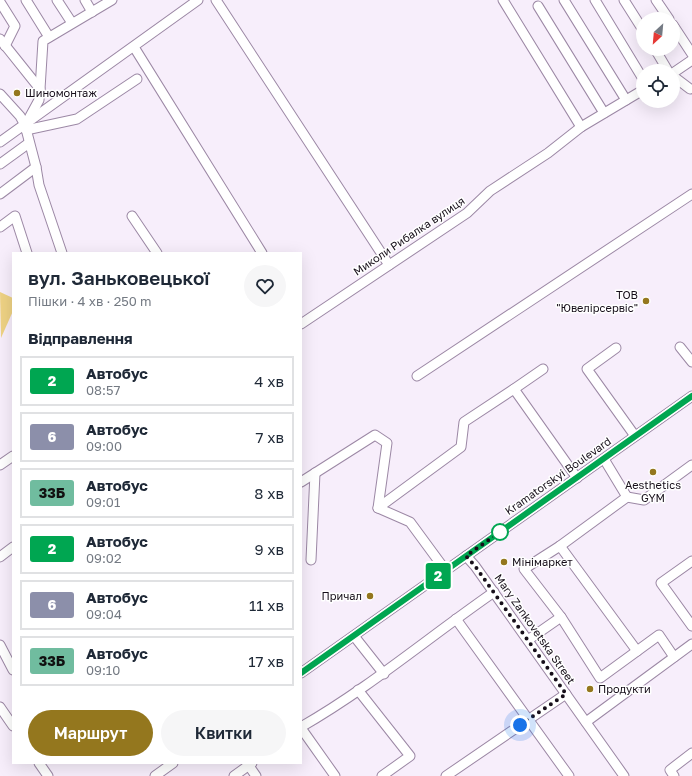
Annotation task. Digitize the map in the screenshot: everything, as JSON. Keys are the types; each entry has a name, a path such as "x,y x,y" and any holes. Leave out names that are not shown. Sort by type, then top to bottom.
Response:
{"street":[{"path":"26,0 49,37"},
{"path":"57,0 72,24"},
{"path":"85,0 92,12"},
{"path":"26,127 39,100 43,41 112,0"},
{"path":"0,142 26,127 198,0"},
{"path":"216,0 389,265"},
{"path":"503,0 581,127"},
{"path":"564,0 626,100"},
{"path":"595,0 636,67"},
{"path":"624,0 636,19"},
{"path":"656,0 664,12"},
{"path":"0,2 15,26 2,43 40,89"},
{"path":"538,6 604,113"},
{"path":"680,36 692,54"},
{"path":"134,46 261,252"},
{"path":"680,68 692,60"},
{"path":"26,127 77,119 137,79"},
{"path":"680,81 691,88"},
{"path":"0,94 20,116 26,127 39,185 62,252"},
{"name":"Миколи Рибалка вулиця","path":"302,320 467,213 490,191 548,153 581,127 636,94"},
{"path":"0,164 29,143"},
{"path":"0,194 36,167"},
{"path":"417,376 692,194"},
{"path":"0,227 15,216 27,252"},
{"path":"132,216 156,252"},
{"path":"680,347 692,362"},
{"path":"616,348 587,369 635,436"},
{"path":"378,508 461,448 464,422 543,369"},
{"path":"514,389 577,478"},
{"name":"Kramatorskyi Boulevard","path":"302,672 692,397"},
{"path":"302,481 375,435 386,443 378,508"},
{"path":"0,465 12,457"},
{"path":"604,459 627,497"},
{"path":"674,657 659,635 600,678 561,617 524,569 560,546 627,497 644,500 692,465"},
{"path":"311,560 315,473"},
{"path":"378,508 410,522 446,571"},
{"path":"560,546 637,651"},
{"path":"0,557 12,549"},
{"name":"Mary Zankovetska Street","path":"466,556 494,592 624,776"},
{"path":"692,560 661,583 692,626"},
{"path":"302,727 384,674 494,592"},
{"path":"528,640 561,617"},
{"path":"456,619 569,776"},
{"path":"354,636 384,674"},
{"path":"586,722 692,644"},
{"path":"0,645 12,668"},
{"path":"358,690 410,756 382,776"},
{"path":"446,776 566,694"},
{"path":"0,707 12,725"},
{"path":"302,729 335,776"},
{"path":"674,776 670,770 692,753"},
{"path":"40,764 48,776"},
{"path":"155,776 172,764"},
{"path":"234,776 249,764 256,776"}],"shaded area":[{"path":"0,292 12,298 12,313 1,338"}],"bus line":[{"name":"2","path":"302,672 692,396"}],"place":[{"name":"Шиномонтаж","path":"17,93"},
{"name":"ТОВ \"Ювелірсервіс\"","path":"646,301"},
{"name":"Aesthetics GYM","path":"653,472"},
{"name":"Мінімаркет","path":"504,562"},
{"name":"Причал","path":"370,596"},
{"name":"Продукти","path":"590,689"}],"route":[{"path":"500,532 466,556 475,566 566,694 520,725"}]}
